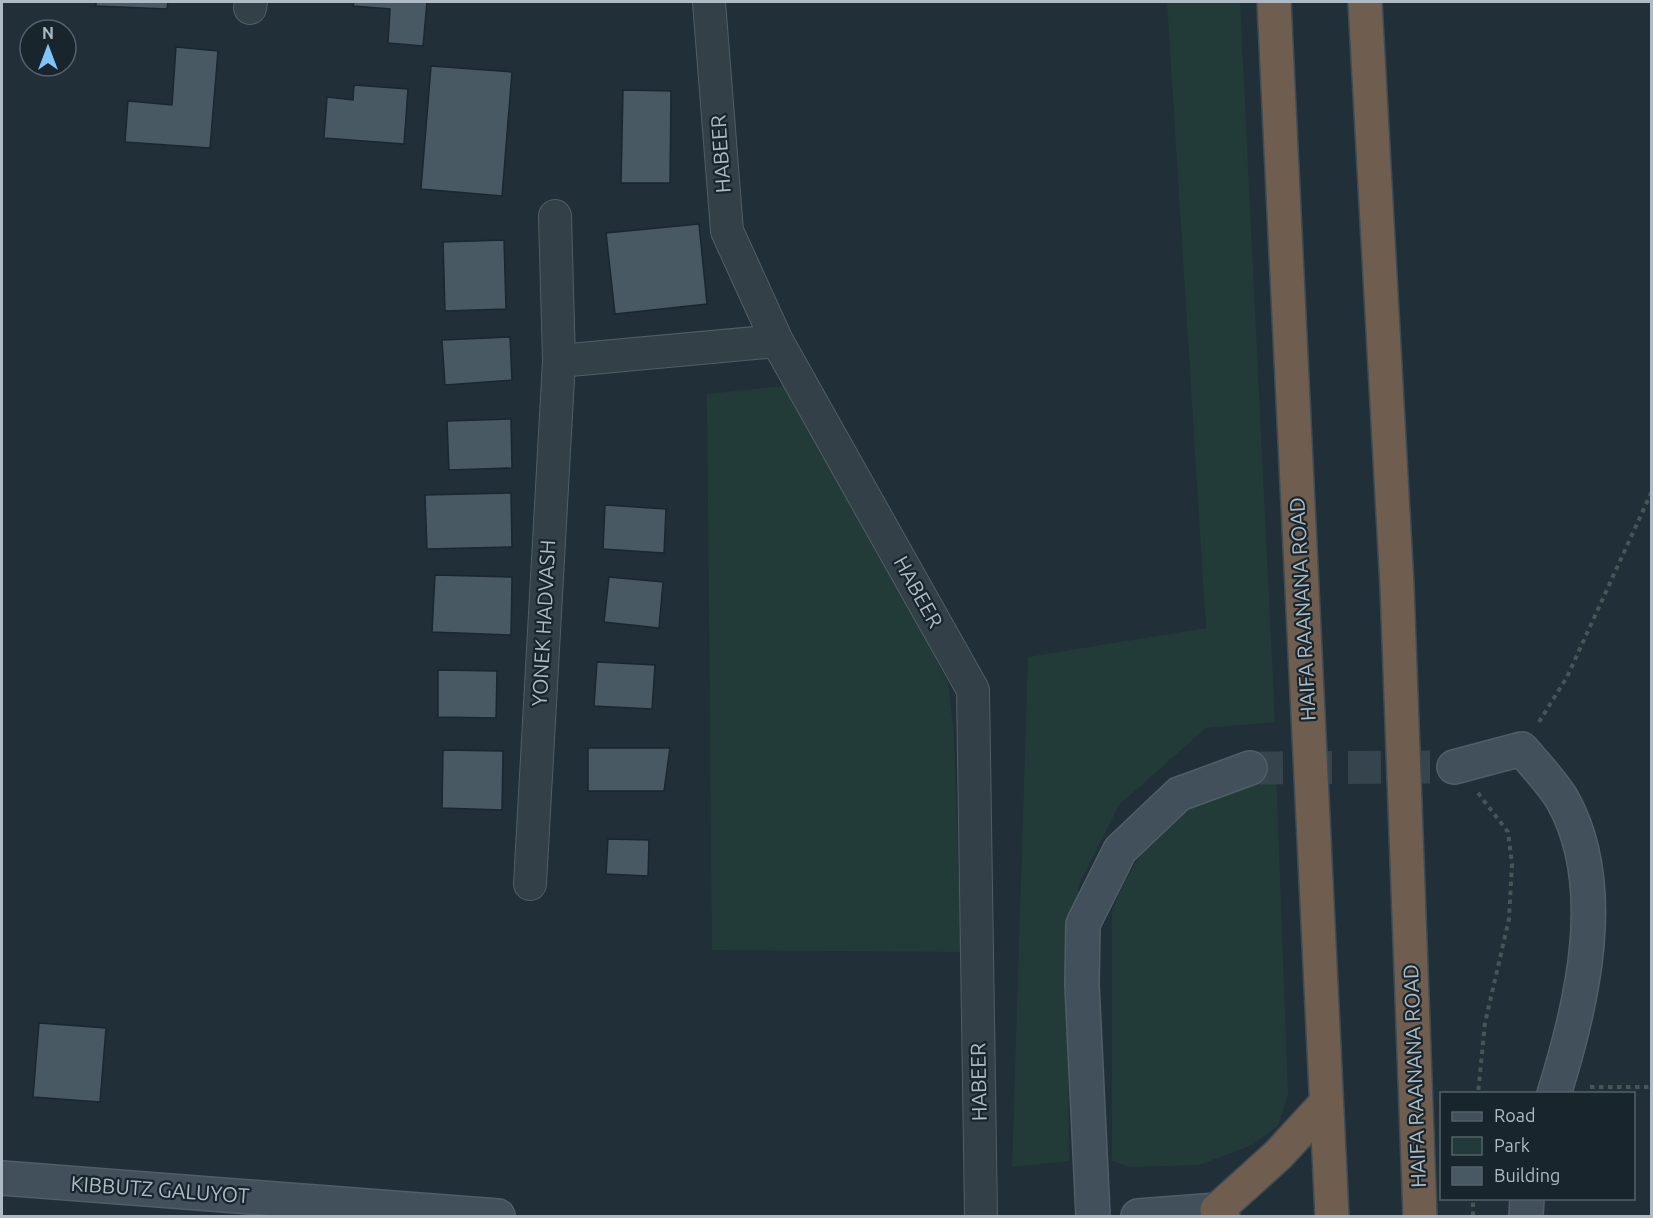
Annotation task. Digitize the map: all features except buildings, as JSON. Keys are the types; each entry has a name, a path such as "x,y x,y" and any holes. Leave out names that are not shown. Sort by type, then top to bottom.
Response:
{"highway":[{"name":"HAIFA RAANANA ROAD","path":"1274,2 1332,1216"},
{"name":"HAIFA RAANANA ROAD","path":"1365,2 1397,586 1420,1216"},
{"path":"1220,1213 1326,1103"}],"street":[{"name":"HABEER","path":"709,2 727,231 777,341 973,690 981,1216"},
{"name":"YONEK HADVASH","path":"530,884 559,361 555,216"},
{"path":"559,361 777,341"},
{"path":"1454,767 1522,749 1562,799 1581,848 1588,889 1588,939 1569,1046 1555,1091"},
{"path":"1093,1216 1082,984 1083,924 1120,850 1179,794 1250,768"},
{"name":"KIBBUTZ GALUYOT","path":"2,1178 498,1216"},
{"path":"1526,1216 1527,1200"},
{"path":"1138,1216 1220,1213"}],"path":[{"path":"1522,749 1568,677 1652,491"},
{"path":"1454,767 1508,832 1512,864 1509,919 1485,1023 1478,1092"},
{"path":"1555,1091 1652,1087"},
{"path":"1473,1200 1473,1216"}],"green space":[{"path":"1167,2 1240,2 1275,722 1206,728 1119,805 1079,885 1067,954 1069,1161 1012,1167 1028,657 1206,628"},
{"path":"793,385 948,683 954,735 961,952 712,950 707,394"},
{"path":"1276,770 1288,1095 1278,1126 1254,1144 1200,1165 1130,1167 1112,1161 1112,911 1122,887 1145,846 1185,805 1253,774"}],"tunnel":[{"path":"1250,768 1454,767"}]}
